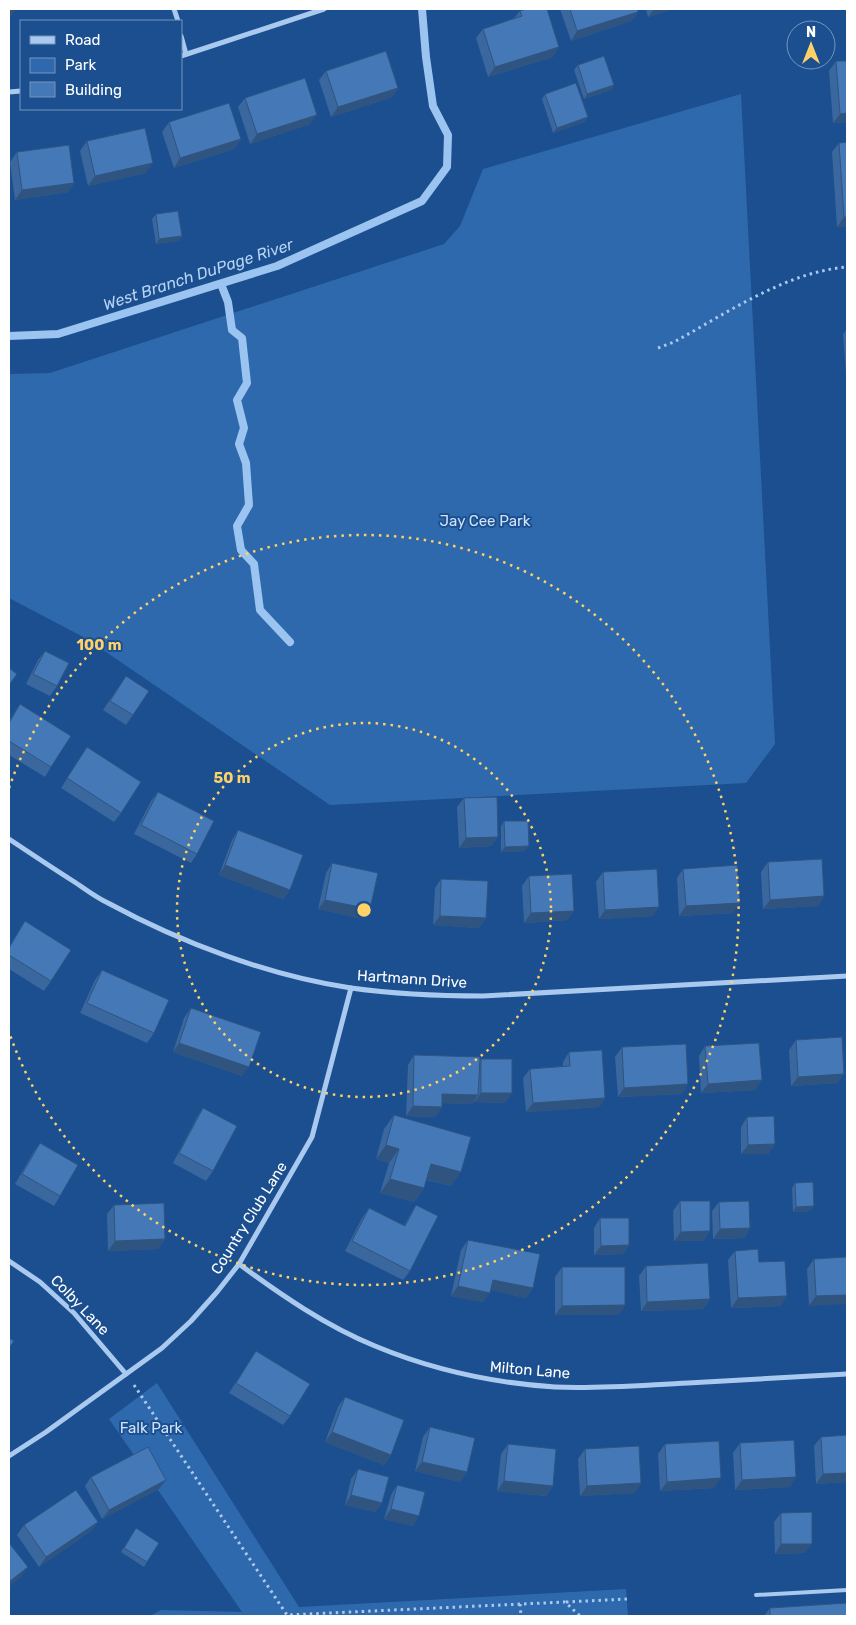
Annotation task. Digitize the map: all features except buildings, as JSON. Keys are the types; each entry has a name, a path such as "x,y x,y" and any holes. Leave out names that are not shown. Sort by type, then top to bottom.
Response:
{"street":[{"path":"182,42 184,55 324,9"},
{"name":"Hartmann Drive","path":"9,839 107,903 168,932 208,949 250,963 305,979 351,988 446,996 483,996 847,976"},
{"name":"Country Club Lane","path":"9,1456 162,1348 191,1321 239,1264 312,1136 351,988"},
{"name":"Colby Lane","path":"9,1261 40,1282 74,1313 126,1374"},
{"name":"Milton Lane","path":"239,1264 273,1289 324,1321 373,1345 420,1363 487,1379 534,1385 589,1387 847,1374"}],"lane":[{"path":"756,1595 847,1590"}],"path":[{"path":"658,348 674,342 776,286 808,274 847,267"},
{"path":"126,1374 287,1615 627,1599"},
{"path":"565,1602 580,1616"},
{"path":"520,1604 521,1616"}],"green space":[{"name":"Jay Cee Park","path":"741,94 775,744 746,783 330,805 87,639 9,598 9,374 50,373 444,244 460,226 483,169"},
{"name":"Falk Park","path":"157,1383 299,1607 626,1589 628,1616 150,1616 161,1610 242,1612 109,1419"}],"waterway":[{"name":"West Branch DuPage River","path":"9,336 58,334 277,266 422,201 447,167 448,135 433,106 422,9"},
{"path":"221,284 228,302 232,330 242,338 247,383 237,400 244,428 239,444 246,463 249,505 237,526 241,550 254,564 260,610 290,642"}]}
